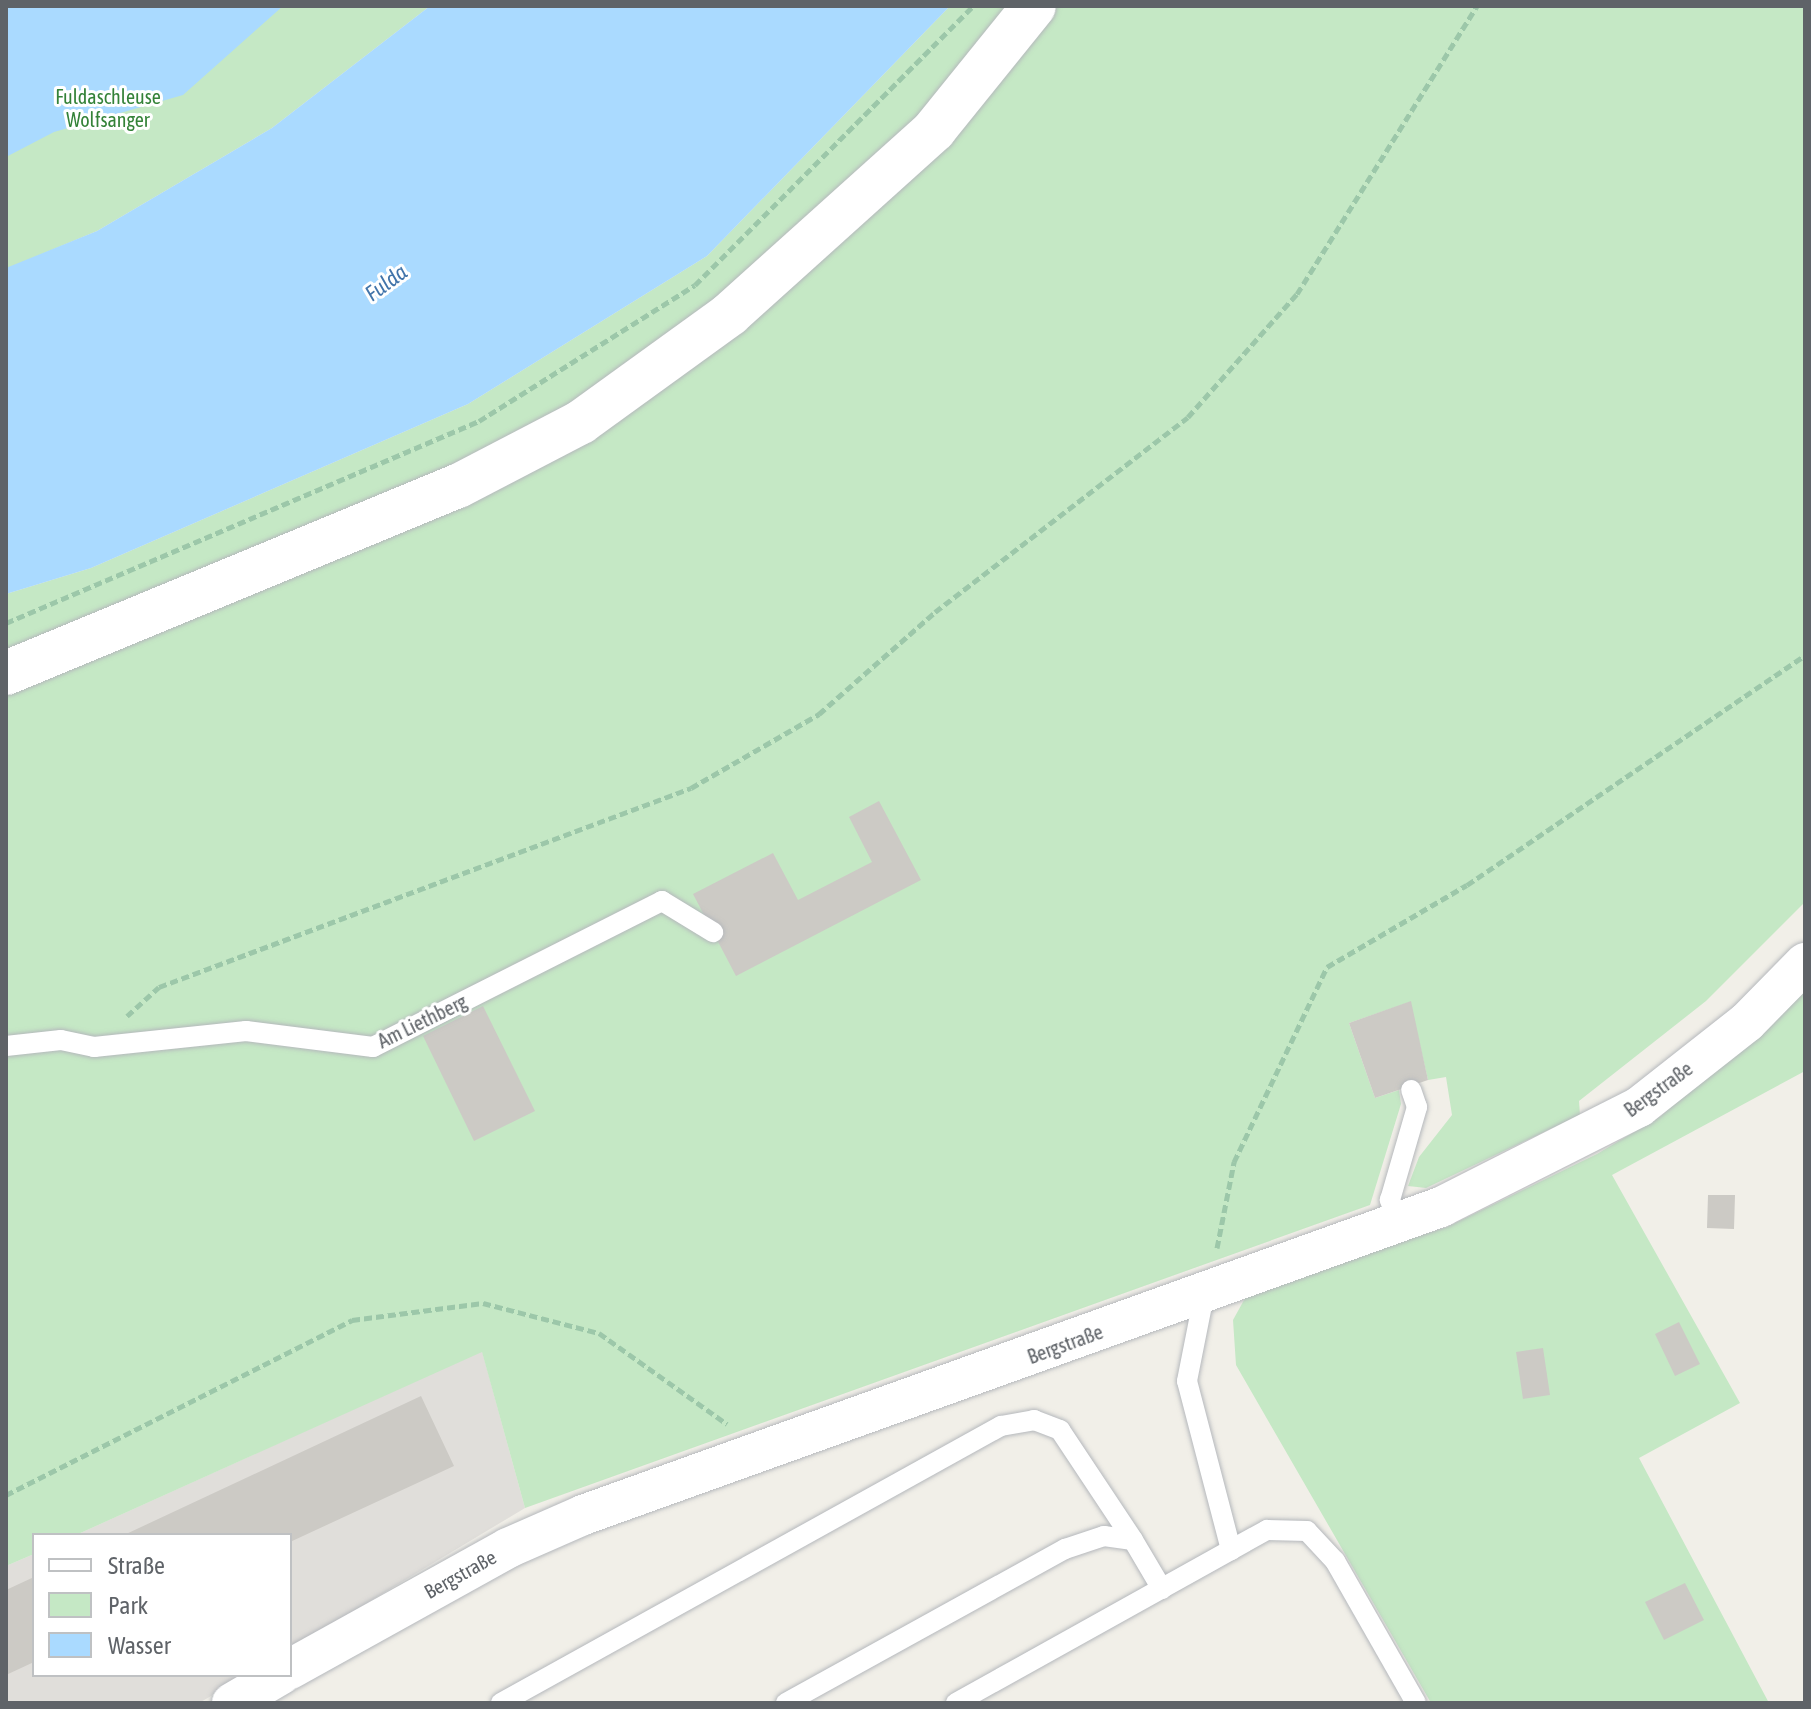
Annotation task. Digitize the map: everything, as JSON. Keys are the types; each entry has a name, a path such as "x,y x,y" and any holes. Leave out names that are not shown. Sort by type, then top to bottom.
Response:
{"street":[{"path":"6,673 458,486 581,422 730,314 934,130 1034,6"},
{"name":"Bergstraße","path":"292,1668 508,1548 753,1455 1399,1224 1639,1107 1747,1022 1805,963"},
{"path":"232,1703 277,1677"}],"lane":[{"name":"Am Liethberg","path":"6,1046 61,1040 94,1047 246,1031 373,1047 662,901 713,932"},
{"path":"1399,1224 1390,1200 1417,1107 1411,1090"},
{"path":"1204,1295 1187,1381 1231,1550"},
{"path":"501,1703 1001,1426 1034,1420 1060,1430 1162,1589"},
{"path":"956,1703 1267,1530 1307,1531 1335,1561 1416,1703"},
{"path":"786,1703 1065,1549 1104,1536 1133,1540"}],"path":[{"path":"6,623 479,421 695,285 973,6"},
{"path":"94,1047 159,987 691,788 819,714 935,612 1188,417 1297,294 1477,6"},
{"path":"1222,1224 1234,1162 1327,967 1467,885 1805,655"},
{"path":"6,1495 352,1320 483,1303 599,1333 739,1432 753,1455"}],"shaded area":[{"path":"482,1351 525,1508 292,1648 292,1533 80,1533"},
{"path":"32,1555 32,1677 244,1677 199,1703 6,1703 6,1566"}],"green space":[{"name":"Fuldaschleuse Wolfsanger","path":"6,6 430,6 272,128 97,231 6,269"},
{"path":"950,6 1805,6 1805,902 1706,1001 1579,1101 1580,1115 1426,1188 1408,1186 1419,1157 1452,1115 1446,1077 1428,1080 1410,1002 1349,1023 1375,1098 1399,1090 1401,1104 1370,1205 525,1508 482,1352 80,1533 32,1533 32,1555 6,1566 6,594 91,568 468,404 707,256"},
{"path":"1805,986 1805,1071 1612,1175 1740,1403 1639,1458 1769,1703 1431,1703 1236,1365 1233,1320 1249,1291 1447,1227 1597,1154 1661,1116"}],"water":[{"path":"6,6 283,6 183,95 54,132 6,157"},
{"name":"Fulda","path":"430,6 950,6 707,256 468,404 91,568 6,594 6,268 97,231 272,128"}],"building":[{"path":"879,801 921,880 736,976 693,894 773,853 798,900 872,862 849,817"},
{"path":"1411,1001 1428,1080 1375,1098 1349,1023"},
{"path":"483,1006 535,1111 474,1141 423,1036"},
{"path":"1708,1195 1735,1195 1734,1229 1707,1228"},
{"path":"1679,1322 1700,1364 1675,1376 1655,1334"},
{"path":"1543,1348 1550,1395 1523,1399 1516,1352"},
{"path":"421,1396 454,1466 292,1541 292,1533 128,1533"},
{"path":"32,1578 32,1663 6,1675 6,1590"},
{"path":"1685,1583 1704,1620 1664,1640 1645,1602"}]}
